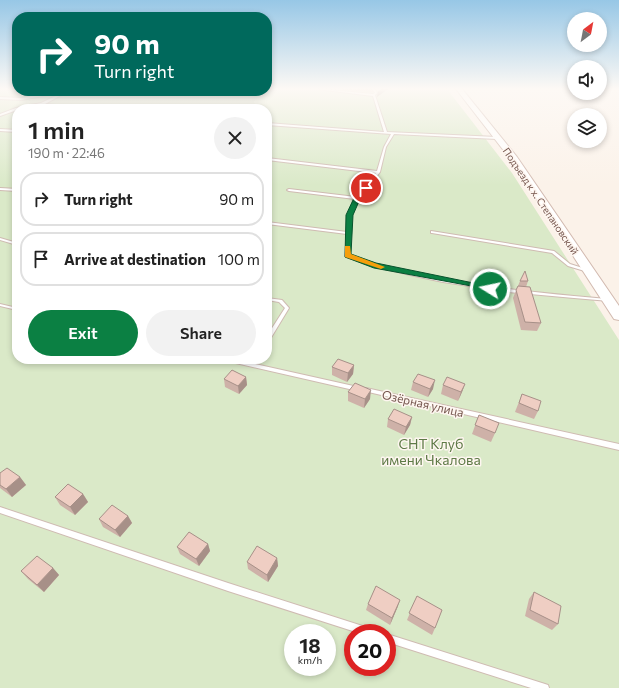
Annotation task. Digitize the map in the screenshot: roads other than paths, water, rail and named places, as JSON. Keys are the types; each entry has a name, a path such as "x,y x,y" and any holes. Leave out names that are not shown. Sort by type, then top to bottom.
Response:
{"street":[{"name":"Подъезд к х. Степановский","path":"484,121 514,159 619,316"}],"lane":[{"path":"382,121 386,133"},
{"path":"272,124 393,134 497,138"},
{"path":"0,130 12,131"},
{"path":"393,134 385,147 378,172 357,198 350,215 347,256 374,265 504,291 608,300"},
{"path":"272,160 378,172"},
{"path":"0,189 12,190"},
{"path":"289,190 357,198"},
{"path":"272,224 348,233"},
{"path":"432,232 553,252 569,265 589,271"},
{"path":"0,239 12,243"},
{"path":"272,300 280,301 287,308 272,332"},
{"path":"0,305 12,308"},
{"name":"Озёрная улица","path":"248,364 619,447"},
{"path":"0,510 228,587 344,624"},
{"path":"396,641 545,688"}],"park label":[{"name":"СНТ Клуб имени Чкалова","path":"431,452"}]}
